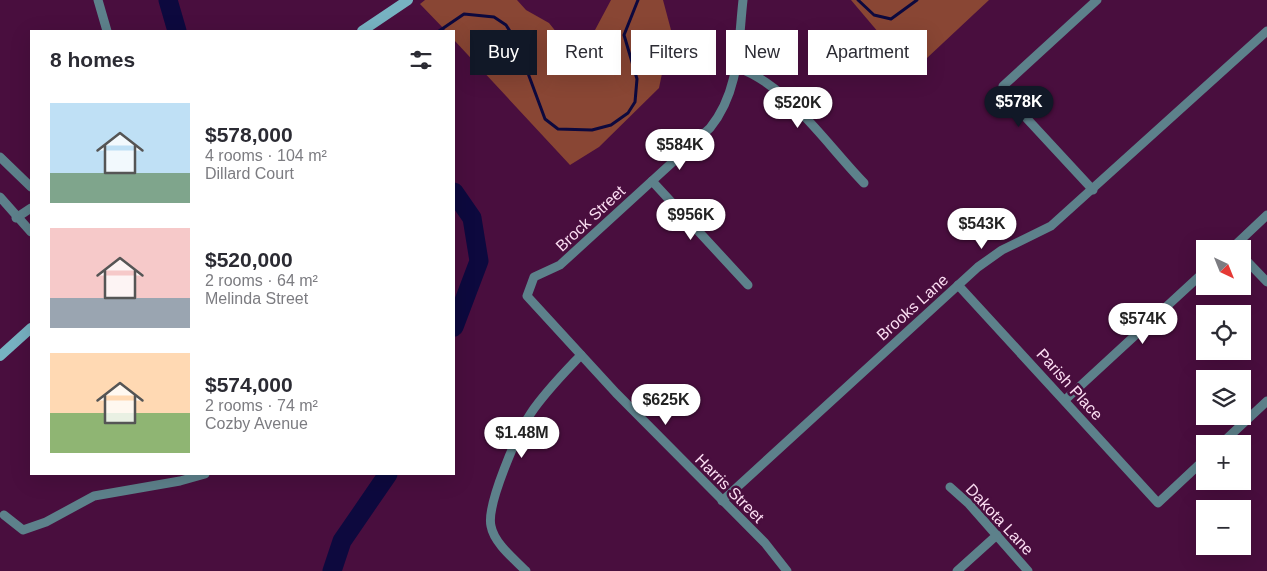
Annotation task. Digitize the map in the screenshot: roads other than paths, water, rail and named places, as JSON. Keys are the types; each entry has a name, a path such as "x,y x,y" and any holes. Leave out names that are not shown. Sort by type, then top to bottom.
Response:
{"main road":[{"path":"363,30 408,0"},
{"path":"0,356 30,329"}],"street":[{"path":"98,0 107,30"},
{"name":"Brock Street","path":"740,30 743,0"},
{"path":"1093,190 1006,96 1003,86 1027,62 1097,0"},
{"name":"Brooks Lane","path":"722,501 978,267 1002,250 1051,226 1267,31"},
{"name":"Brock Street","path":"527,296 534,277 560,265 710,128 722,113 735,75"},
{"path":"756,75 780,91 864,184"},
{"path":"0,157 30,186"},
{"path":"652,181 748,285"},
{"path":"0,197 16,218 30,231"},
{"path":"16,218 30,209"},
{"path":"1242,240 1267,215"},
{"path":"1251,265 1267,282"},
{"path":"1065,400 1196,279"},
{"name":"Parish Place","path":"958,286 1158,503 1196,467"},
{"name":"Harris Street","path":"527,296 581,355 765,543 786,571"},
{"path":"526,571 496,538 491,526 490,511 518,438 531,412 581,355"},
{"path":"1231,435 1267,401"},
{"path":"4,515 23,530 46,522 94,496 179,477 196,475"},
{"name":"Dakota Lane","path":"950,487 997,535 1028,571"},
{"path":"957,571 997,535"}],"waterway":[{"path":"168,0 177,30"},
{"path":"440,30 464,14 494,17 506,25 516,41 545,119 558,129 592,130 611,125 628,113 635,102 637,79 624,35 638,0"},
{"path":"858,0 874,15 891,19 917,0"},
{"path":"455,193 472,218 479,261 455,324"},
{"path":"332,571 342,541 387,475"}]}
